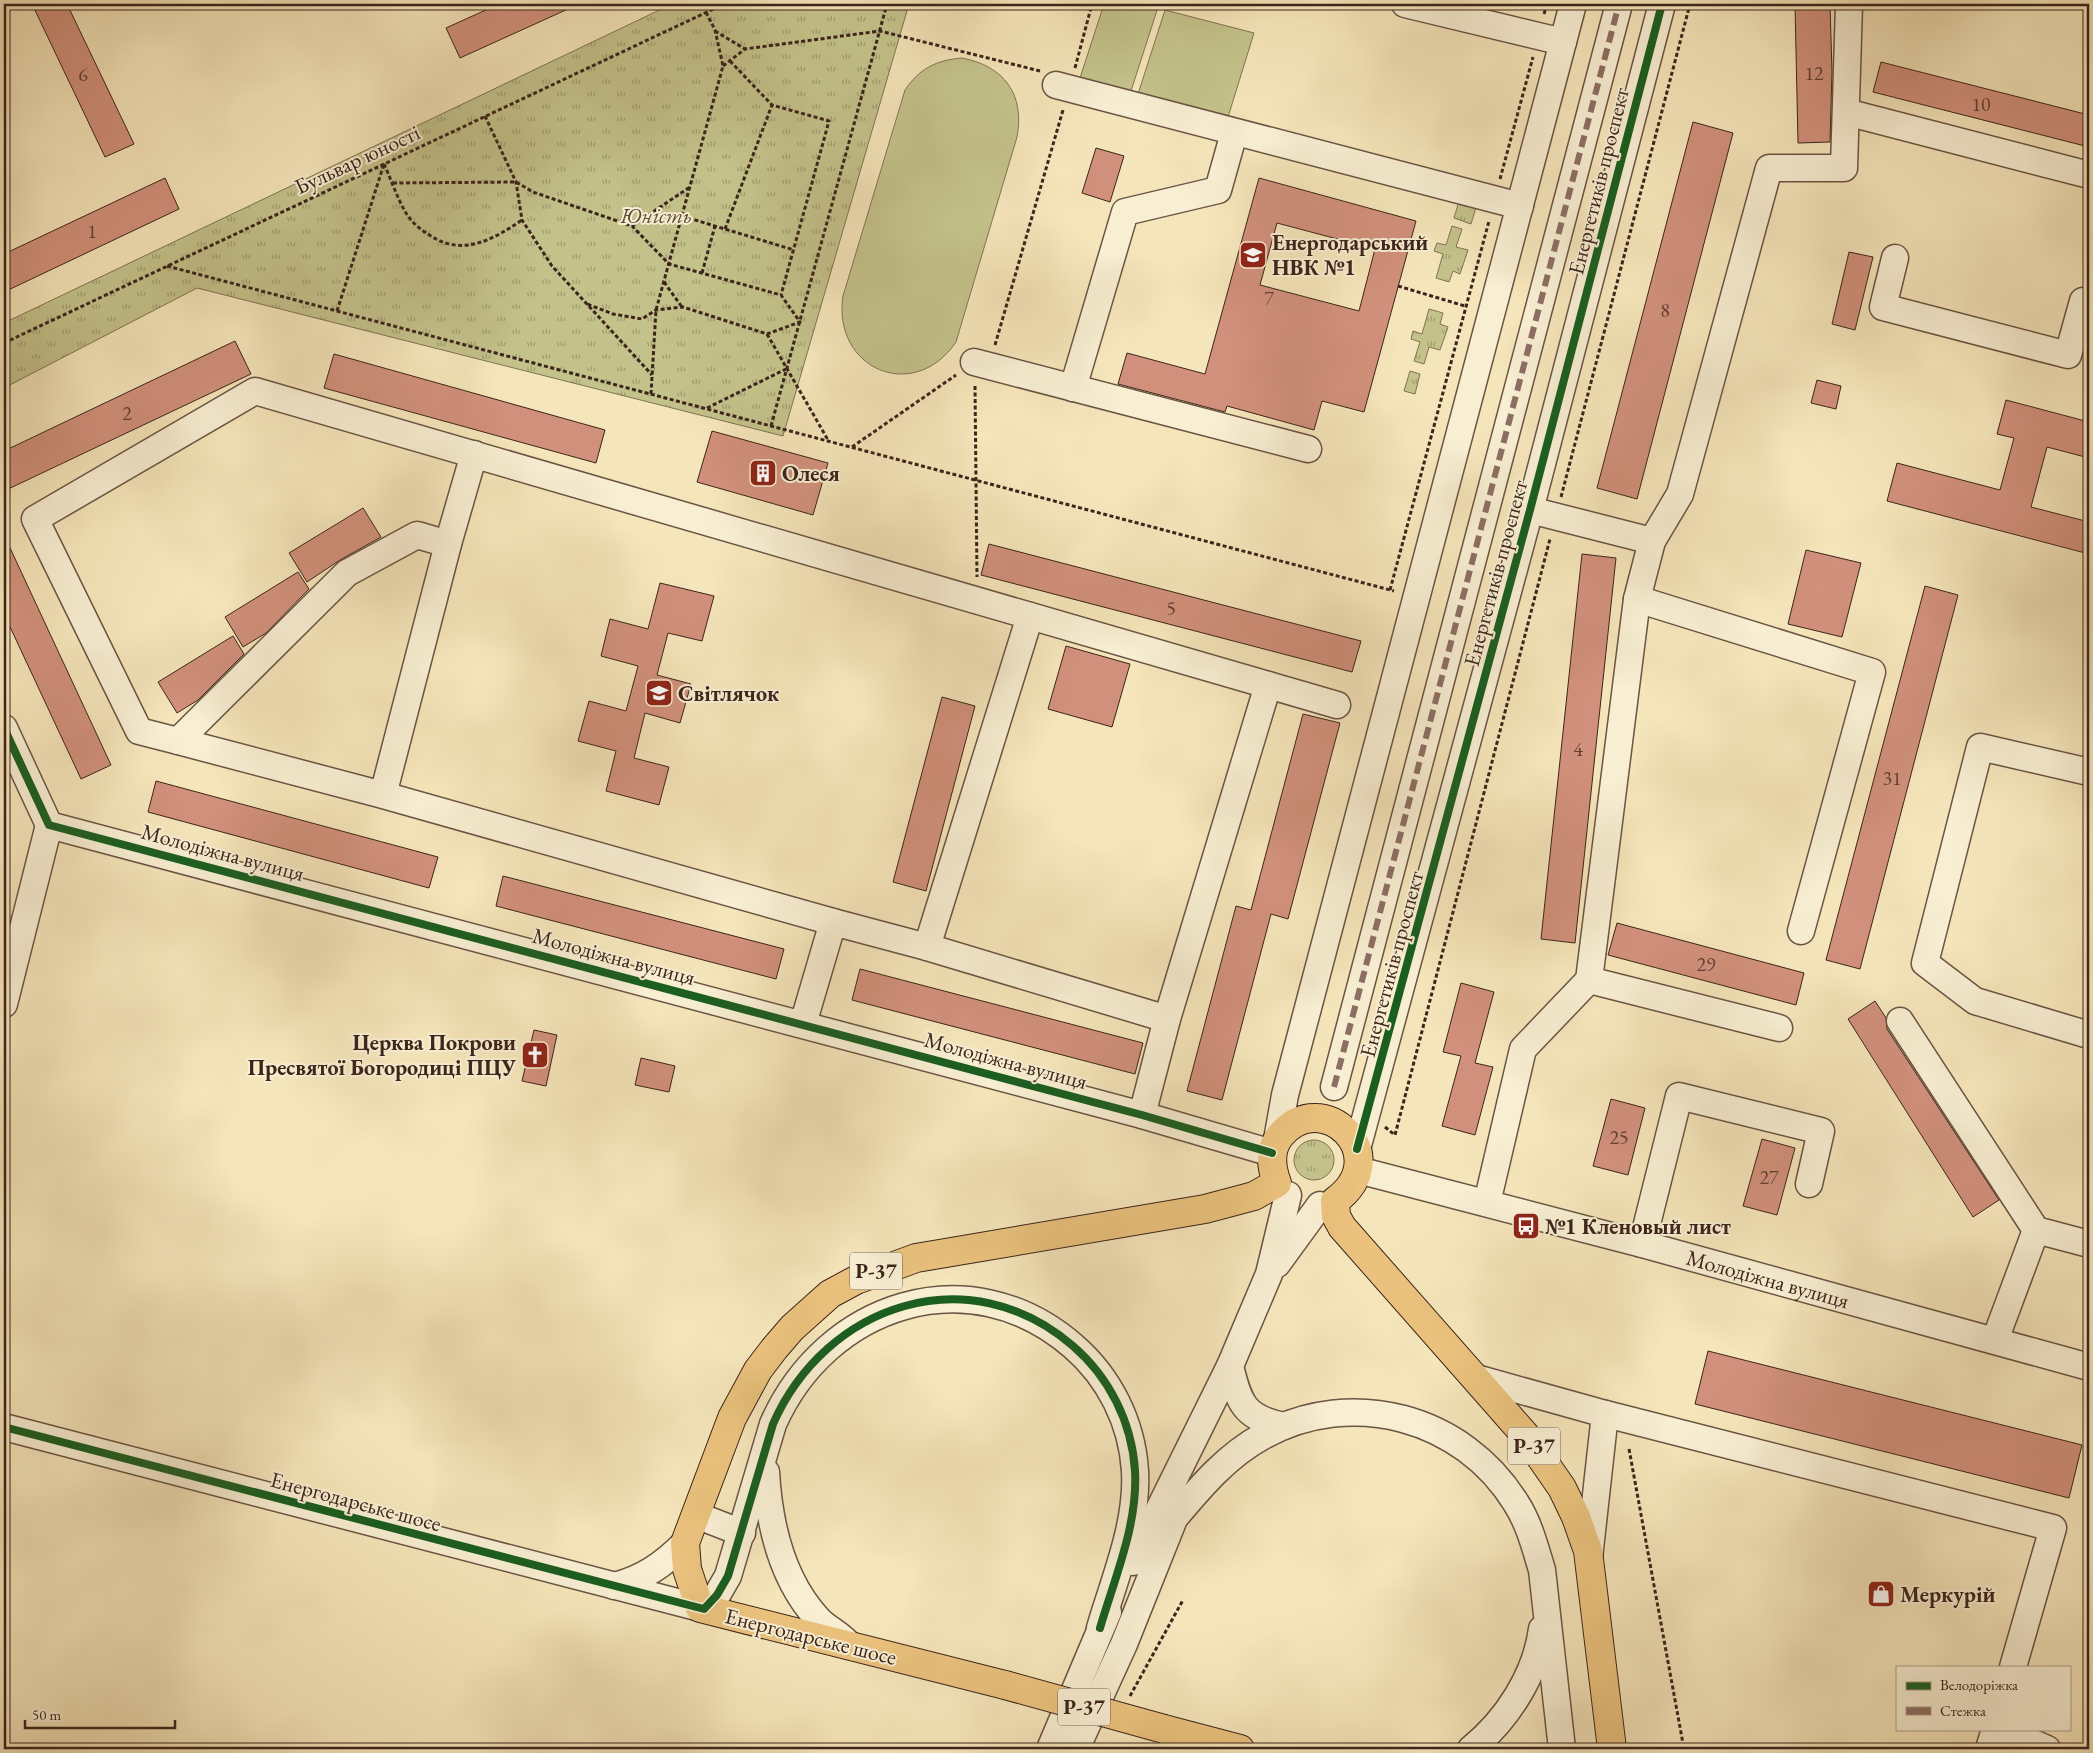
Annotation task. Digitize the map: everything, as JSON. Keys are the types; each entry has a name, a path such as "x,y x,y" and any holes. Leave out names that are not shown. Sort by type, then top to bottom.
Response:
{"main road":[{"path":"1283,1189 1272,1163 1275,1147 1286,1128 1299,1121 1313,1117 1328,1119 1341,1126 1351,1136 1358,1160 1349,1188 1327,1202"},
{"name":"Р-37","path":"700,1608 687,1569 685,1543 732,1418 758,1370 792,1328 830,1294 871,1274 916,1258 1205,1209 1283,1189"},
{"name":"Р-37","path":"1327,1202 1342,1227 1526,1436 1554,1476 1576,1517 1589,1559 1612,1749"},
{"name":"Енергодарське шосе","path":"700,1608 1005,1685 1240,1749"}],"street":[{"path":"1405,4 1563,42"},
{"path":"1275,1147 1285,1095 1573,4"},
{"path":"1334,1086 1619,4"},
{"name":"Енергетиків проспект","path":"1358,1160 1662,4"},
{"path":"1487,1203 1522,1049 1589,980 1637,599 1652,541 1680,494 1769,168 1844,168 1849,4"},
{"path":"1056,82 1234,133 1494,201 1520,206"},
{"path":"1846,112 2089,175"},
{"path":"1073,388 1125,212 1218,190 1234,133"},
{"path":"1895,258 1883,307 2068,355 2083,301 2089,302"},
{"path":"982,364 1308,449"},
{"path":"1167,1019 927,946 833,922 383,795 139,731 35,519 255,391 1337,705"},
{"path":"383,795 448,544 474,454"},
{"path":"1530,510 1652,541"},
{"path":"178,741 347,573 417,535 448,544"},
{"path":"1637,599 1872,672 1801,931"},
{"path":"927,946 1030,616"},
{"path":"1142,1115 1167,1019 1268,685"},
{"path":"4,728 49,825 4,1004"},
{"path":"2089,772 1980,747 1925,963 1975,1001 2089,1035"},
{"name":"Молодіжна вулиця","path":"49,825 1142,1115 1275,1147"},
{"path":"803,1024 833,922"},
{"path":"1589,980 1779,1028"},
{"path":"1900,1021 2036,1230 2089,1244"},
{"path":"1642,1244 1679,1096 1821,1131 1809,1184"},
{"name":"Молодіжна вулиця","path":"1358,1160 1487,1203 1996,1340 2089,1367"},
{"path":"1050,1749 1100,1628 1230,1366 1270,1274 1283,1189 1303,1203 1327,1202"},
{"path":"1270,1274 1327,1202"},
{"path":"1996,1340 2036,1230"},
{"path":"700,1608 704,1609 723,1586 742,1532 768,1442 781,1405 807,1368 840,1336 881,1314 924,1302 970,1301 1002,1307 1041,1322 1084,1356 1111,1390 1120,1410 1132,1450 1135,1494 1133,1518 1100,1628"},
{"path":"1230,1366 1237,1395 1246,1410 1255,1418 1284,1426"},
{"path":"1076,1749 1124,1644 1177,1515 1230,1366"},
{"path":"1476,1378 1606,1414 2053,1528 2013,1666"},
{"path":"1177,1515 1224,1463 1250,1444 1298,1420 1336,1412 1381,1413 1424,1424 1462,1445 1501,1482 1516,1503 1535,1545 1542,1570 1562,1749"},
{"path":"1589,1559 1606,1414"},
{"name":"Енергодарське шосе","path":"4,1427 700,1608"},
{"path":"768,1442 767,1499 777,1545 785,1565 807,1606 819,1620 850,1646"},
{"path":"696,1515 742,1532"},
{"path":"614,1586 629,1582 656,1569 685,1543"},
{"path":"1471,1749 1502,1718 1524,1682 1541,1641 1545,1601"},
{"path":"1989,1749 1995,1730"},
{"path":"2003,1730 2047,1749"}],"path":[{"path":"771,426 888,4"},
{"path":"977,601 977,480 982,364 1056,82 1092,4"},
{"path":"1395,1135 1690,4"},
{"path":"651,394 656,310 723,66 715,30 706,12"},
{"path":"715,30 745,49"},
{"path":"723,66 745,49 880,32 1056,82"},
{"path":"1390,590 1538,36"},
{"path":"730,61 772,105 829,121 782,295"},
{"path":"725,229 772,105"},
{"path":"485,116 516,182 522,220 552,266 652,376"},
{"path":"384,164 406,213 419,229 440,242 455,246 469,245 499,235 522,220"},
{"path":"337,311 384,164"},
{"path":"393,184 516,182 533,192 632,226 669,264 782,295 800,322"},
{"path":"632,226 690,187"},
{"path":"682,216 794,250"},
{"path":"702,273 715,226"},
{"path":"167,266 1416,597"},
{"path":"664,282 683,307"},
{"path":"1398,286 1465,306"},
{"path":"587,304 614,314 642,319 656,310 683,307 767,334 800,322"},
{"path":"767,334 828,441"},
{"path":"851,447 982,364"},
{"path":"706,408 787,369"},
{"path":"1629,1449 1684,1749"},
{"path":"1128,1700 1183,1600"}],"green space":[{"name":"Юність","path":"672,4 909,4 783,436 197,288 4,388 4,323"},
{"path":"1104,4 1143,4 1158,7 1131,91 1080,78"},
{"path":"1165,10 1254,33 1228,117 1138,94"},
{"path":"962,58 989,68 1000,75 1008,84 1018,108 1017,137 956,342 939,361 919,371 899,374 880,370 863,359 850,343 843,321 843,296 905,90 916,76 936,63"},
{"path":"1460,198 1477,204 1471,224 1454,218"},
{"path":"1452,226 1462,229 1456,247 1468,250 1460,274 1453,271 1449,282 1436,278 1443,254 1434,251 1437,243 1446,245"},
{"path":"1429,309 1443,313 1440,324 1448,327 1440,350 1429,347 1424,364 1414,361 1420,342 1411,339 1413,331 1422,334"},
{"path":"1410,371 1420,374 1415,394 1404,391"},
{"path":"1310,1140 1318,1140 1325,1143 1331,1149 1334,1160 1331,1171 1325,1177 1318,1180 1310,1180 1303,1177 1297,1171 1294,1164 1294,1156 1297,1149 1303,1143"}],"building":[{"path":"32,4 67,4 134,144 105,157"},
{"path":"499,4 579,4 460,58 446,28"},
{"path":"1795,4 1830,4 1832,72 1830,142 1798,143"},
{"path":"1881,62 2089,115 2089,147 1873,92"},
{"path":"1693,122 1733,133 1637,499 1597,488"},
{"path":"1096,148 1124,156 1110,202 1082,193"},
{"path":"165,178 179,209 4,292 4,254"},
{"path":"1259,178 1416,221 1364,412 1322,401 1314,430 1227,406 1225,412 1118,384 1127,353 1205,374","holes":["1277,223 1375,249 1359,311 1260,285"]},
{"path":"1849,252 1873,257 1855,330 1832,324"},
{"path":"235,341 251,374 4,491 4,451"},
{"path":"334,354 605,430 596,463 324,388"},
{"path":"1817,380 1841,386 1836,409 1811,403"},
{"path":"2006,400 2089,422 2089,458 2047,447 2031,507 2089,522 2089,554 1887,501 1897,463 2000,490 2014,438 1997,434"},
{"name":"Олеся","path":"712,431 828,463 813,515 697,482"},
{"path":"363,508 381,537 340,560 307,582 289,553"},
{"path":"4,535 111,765 81,779 4,614"},
{"path":"989,544 1361,641 1352,672 981,575"},
{"path":"1806,550 1861,563 1842,637 1788,624"},
{"path":"1582,554 1616,558 1575,943 1541,939"},
{"path":"298,572 309,589 266,633 243,647 225,617"},
{"name":"Світлячок","path":"660,583 714,596 702,641 668,633 657,675 691,684 680,723 645,713 634,758 669,767 659,805 606,791 616,751 578,741 589,701 626,711 638,666 601,656 610,619 648,629"},
{"path":"1925,586 1958,595 1860,969 1826,960"},
{"path":"233,636 244,654 198,700 177,713 158,682"},
{"path":"1066,646 1130,664 1112,727 1048,709"},
{"path":"942,697 975,706 926,891 893,882"},
{"path":"1303,714 1340,723 1288,919 1271,914 1222,1100 1187,1091 1236,906 1251,910"},
{"path":"156,781 438,857 429,888 148,812"},
{"path":"503,876 784,949 776,979 496,906"},
{"path":"1617,923 1804,973 1796,1005 1608,955"},
{"path":"860,969 1143,1043 1135,1074 852,1000"},
{"path":"1461,983 1494,992 1475,1063 1493,1067 1475,1135 1442,1126 1461,1056 1443,1052"},
{"path":"1875,1001 1886,1018 1887,1029 1999,1200 1973,1217 1848,1019"},
{"path":"534,1030 557,1035 546,1086 522,1081"},
{"path":"641,1058 675,1066 669,1092 635,1085"},
{"path":"1611,1099 1645,1108 1628,1175 1593,1166"},
{"path":"1762,1139 1795,1148 1777,1215 1743,1206"},
{"path":"1708,1351 2082,1445 2069,1498 1695,1404"}],"marked path":[{"path":"1334,1087 1619,4"}],"cycle path":[{"path":"1357,1149 1530,510 1662,4"},
{"path":"4,728 49,825 1142,1115 1272,1153"},
{"path":"4,1427 704,1609 717,1595 728,1576 773,1424 797,1383 828,1349 864,1323 904,1306 946,1299 990,1303 1032,1319 1073,1346 1086,1358 1108,1386 1124,1418 1133,1453 1135,1471 1133,1511 1124,1550 1100,1628"}],"place":[{"name":"Енергодарський НВК №1","path":"1253,255"},
{"name":"Олеся","path":"763,473"},
{"name":"Світлячок","path":"659,693"},
{"name":"Церква Покрови Пресвятої Богородиці ПЦУ","path":"535,1055"},
{"name":"№1 Кленовый лист","path":"1526,1226"},
{"name":"Меркурій","path":"1881,1594"}]}
